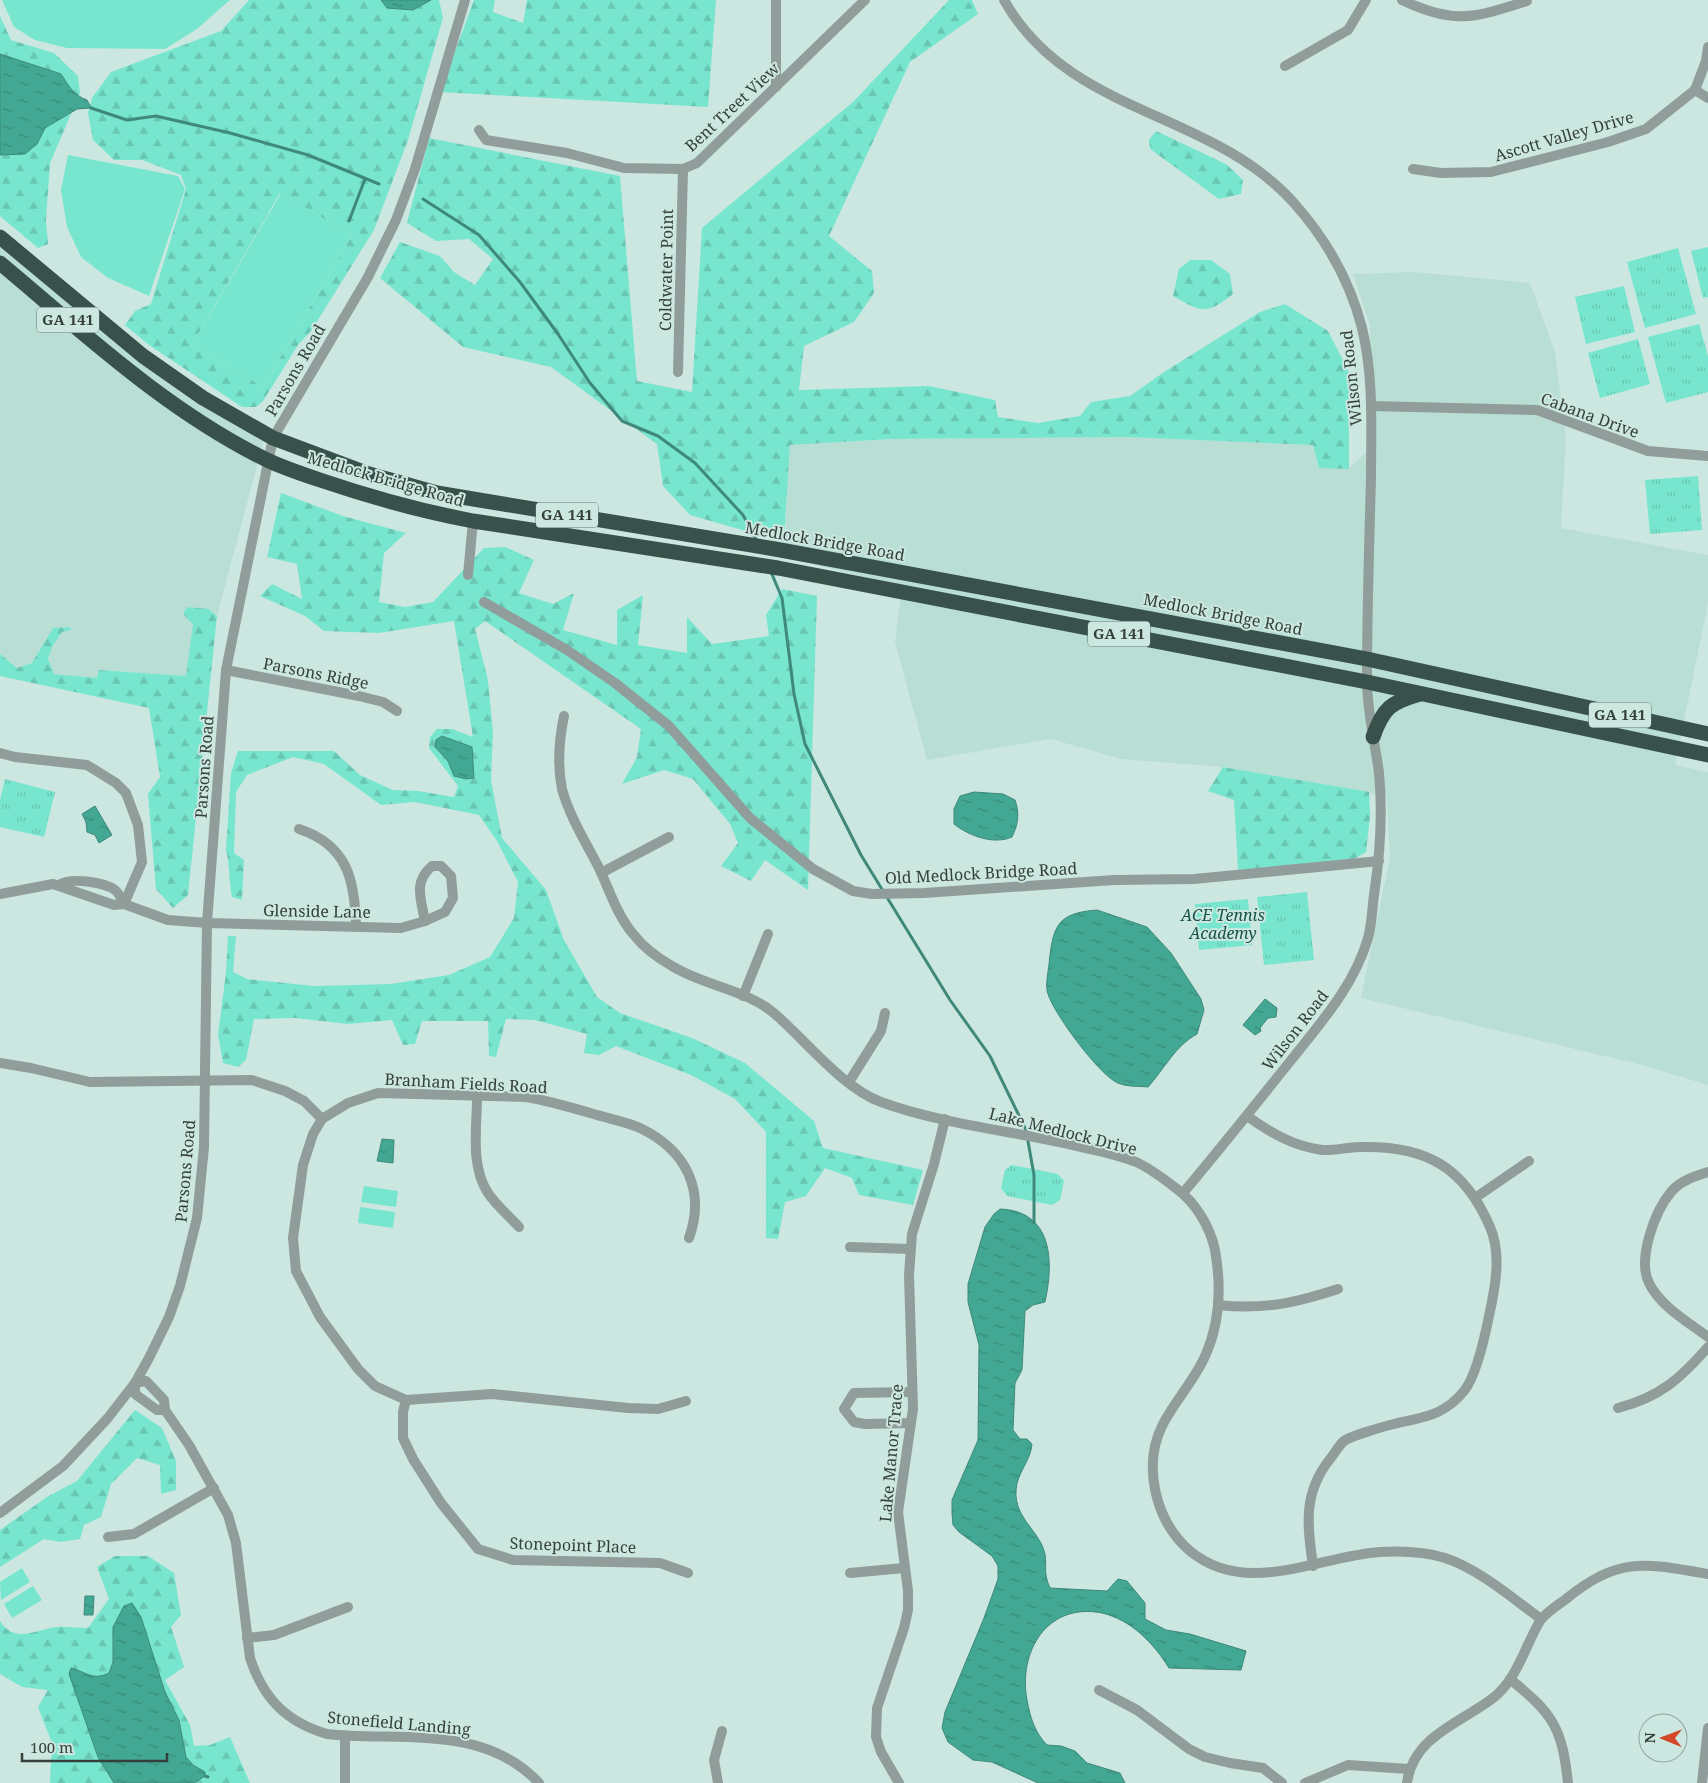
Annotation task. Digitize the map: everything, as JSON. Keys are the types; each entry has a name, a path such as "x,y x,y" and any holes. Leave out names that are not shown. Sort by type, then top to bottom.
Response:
{"highway":[{"name":"Medlock Bridge Road","path":"0,237 143,356 203,398 273,438 368,474 437,493 775,549 1367,659 1708,734"},
{"name":"Medlock Bridge Road","path":"0,263 117,361 190,416 268,461 345,489 430,513 778,568 1367,682 1708,755"},
{"path":"1373,737 1385,711 1398,700 1421,693"},
{"path":"1569,725 1585,722 1609,725 1699,746 1708,745"}],"street":[{"name":"Parsons Road","path":"0,1514 41,1484 68,1461 93,1436 135,1382 169,1317 191,1248 201,1188 207,1079 207,923 226,670 273,438 368,277 396,220 415,169 465,0"},
{"path":"776,0 776,87"},
{"name":"Bent Treet View","path":"479,130 486,140 567,153 616,167 683,169 697,163 865,0"},
{"name":"Wilson Road","path":"1004,0 1022,29 1040,49 1062,67 1100,90 1212,141 1268,177 1296,205 1337,260 1355,302 1363,331 1371,406 1367,659"},
{"path":"1285,66 1348,30 1366,0"},
{"path":"1402,0 1427,12 1459,18 1491,13 1527,1"},
{"path":"1708,47 1706,61 1695,90 1708,98"},
{"name":"Ascott Valley Drive","path":"1413,169 1440,173 1491,172 1608,142 1646,129 1695,90"},
{"name":"Coldwater Point","path":"678,372 683,169"},
{"name":"Cabana Drive","path":"1371,406 1537,410 1648,451 1708,456"},
{"path":"468,575 473,521"},
{"name":"Old Medlock Bridge Road","path":"484,602 567,650 615,683 669,726 750,818 813,869 853,891 872,894 924,893 1114,880 1186,880 1379,861"},
{"path":"1367,659 1367,682 1380,788 1379,861"},
{"name":"Parsons Ridge","path":"226,670 359,696 383,702 397,711"},
{"name":"Lake Medlock Drive","path":"564,716 558,743 562,786 570,811 633,935 652,954 675,969 743,996 773,1012 862,1093 881,1102 945,1119 1027,1134 1138,1163 1183,1193 1206,1223 1217,1262 1218,1305 1212,1337 1195,1378 1172,1409 1160,1430 1154,1460 1155,1489 1158,1506 1167,1521 1190,1550 1224,1569 1276,1573 1379,1552 1421,1554 1445,1558 1475,1573 1541,1619"},
{"path":"0,753 15,757 87,764 116,783 126,794 138,825 142,862 124,904"},
{"path":"299,829 316,834 332,846 341,859 351,879 355,898 356,927"},
{"path":"601,873 669,837"},
{"name":"Wilson Road","path":"1183,1193 1334,1006 1355,972 1369,936 1379,861"},
{"name":"Glenside Lane","path":"0,894 52,883 114,905 124,904 168,920 207,923 401,928 425,921 445,912 453,898 451,876 441,866 432,866 422,874 419,889 425,921"},
{"path":"743,996 768,934"},
{"path":"849,1082 881,1031 885,1013"},
{"path":"0,1063 31,1068 90,1082 207,1079 252,1080 285,1091 304,1101 322,1119 313,1134 303,1165 293,1238 296,1271 320,1318 358,1369 375,1386 406,1400 492,1394 648,1408 658,1408 686,1401"},
{"name":"Branham Fields Road","path":"322,1119 348,1103 378,1093 526,1097 550,1101 638,1127 659,1138 680,1158 693,1185 696,1212 689,1238"},
{"path":"476,1097 477,1155 480,1177 488,1192 519,1227"},
{"path":"1247,1116 1290,1143 1324,1150 1359,1147 1400,1148 1430,1157 1451,1170 1475,1198 1493,1235 1496,1250 1494,1294 1483,1345 1465,1390 1448,1406 1429,1417 1393,1424 1345,1440 1319,1473 1308,1505 1308,1532 1313,1566"},
{"name":"Lake Manor Trace","path":"899,1783 881,1752 876,1737 877,1708 904,1628 908,1610 908,1591 898,1512 911,1423 910,1249 912,1234 934,1164 945,1119"},
{"path":"1475,1198 1529,1162"},
{"path":"1708,1172 1691,1177 1672,1191 1656,1216 1645,1261 1648,1281 1659,1299 1708,1338"},
{"path":"850,1247 910,1249"},
{"path":"1218,1305 1256,1308 1282,1306 1338,1288"},
{"path":"1618,1408 1643,1402 1670,1386 1708,1347"},
{"name":"Stonefield Landing","path":"135,1382 146,1381 164,1400 164,1410 214,1488 228,1515 236,1543 250,1658 256,1676 265,1693 277,1707 292,1719 308,1728 345,1736 444,1739 468,1742 502,1754 518,1764 539,1783"},
{"path":"135,1382 135,1394 157,1410 164,1410"},
{"path":"911,1423 865,1424 854,1422 844,1408 854,1393 912,1392"},
{"name":"Stonepoint Place","path":"406,1400 403,1412 404,1438 413,1459 452,1518 478,1549 513,1560 660,1563 688,1573"},
{"path":"108,1537 134,1534 214,1488"},
{"path":"1407,1783 1409,1769 1431,1739 1493,1698 1510,1680 1541,1619 1588,1581 1608,1571 1625,1566 1653,1565 1708,1574"},
{"path":"850,1573 904,1568"},
{"path":"247,1638 274,1635 348,1607"},
{"path":"1510,1680 1540,1703 1555,1725 1565,1752 1568,1783"},
{"path":"1099,1690 1137,1710 1188,1749 1222,1761 1263,1768 1282,1783"},
{"path":"1702,1783 1708,1728"},
{"path":"718,1783 714,1760 722,1731"},
{"path":"345,1736 345,1783"},
{"path":"1305,1783 1348,1765 1409,1769"}],"shaded area":[{"path":"0,241 264,439 217,616 209,609 193,624 187,676 99,670 97,678 53,674 48,659 52,647 62,632 71,630 53,628 32,663 17,668 0,654"},
{"path":"1415,272 1530,283 1555,352 1566,438 1561,528 1708,555 1708,603 1675,765 1708,772 1708,1085 1642,1065 1361,998 1390,858 1387,796 1223,767 1121,759 1051,739 927,760 895,642 902,586 784,557 790,445 891,439 1128,437 1313,445 1319,468 1349,468 1375,445 1369,394 1370,325 1353,274"}],"green space":[{"path":"2,0 230,0 197,29 165,49 67,48 35,40 14,27"},
{"path":"249,0 381,0 387,8 413,10 431,0 439,0 443,18 408,140 374,230 311,331 298,345 263,401 256,407 242,407 149,345 125,325 135,311 151,304 186,189 181,175 142,160 114,160 93,140 88,113 92,98 111,72 221,31","holes":["280,193 352,235 263,387 192,345"]},
{"path":"474,0 495,0 493,12 523,23 527,0 716,0 708,107 440,92"},
{"path":"949,0 972,0 978,14 910,62 829,236 872,271 874,293 854,322 804,346 799,390 929,386 995,400 998,417 1038,423 1080,416 1091,402 1130,396 1164,372 1260,312 1285,304 1328,331 1349,372 1349,469 1319,468 1313,445 1128,437 891,439 790,445 784,542 690,515 663,486 657,444 551,367 463,347 380,278 400,242 440,256 454,272 475,285 493,259 469,239 436,241 407,223 429,138 620,176 637,381 692,392 702,228 853,102"},
{"path":"0,16 11,40 54,53 78,76 80,93 50,163 46,220 48,244 38,248 0,216"},
{"path":"1156,131 1226,164 1243,180 1241,194 1219,199 1150,149 1149,140"},
{"path":"68,155 178,176 185,189 149,296 108,278 81,257 67,227 61,190"},
{"path":"281,193 352,235 263,387 192,345"},
{"path":"1708,247 1708,297 1703,298 1691,251"},
{"path":"1678,248 1696,314 1645,328 1627,262"},
{"path":"1190,260 1211,260 1230,274 1233,294 1216,306 1204,309 1191,306 1173,296 1179,269"},
{"path":"1624,286 1635,332 1586,344 1575,297"},
{"path":"1699,324 1708,356 1708,392 1666,403 1648,337"},
{"path":"1638,339 1650,384 1600,398 1588,353"},
{"path":"1698,476 1702,530 1650,534 1645,480"},
{"path":"281,493 343,516 406,533 384,553 379,602 405,607 433,602 484,548 505,547 534,560 519,593 553,604 574,593 563,630 617,645 617,610 643,595 638,645 687,653 687,617 712,644 769,636 766,615 782,589 817,596 808,890 765,860 751,881 721,866 738,843 730,824 693,779 664,770 622,784 637,757 641,729 485,621 475,629 488,680 493,733 491,780 502,838 546,890 564,940 597,997 620,1013 692,1038 745,1063 814,1121 823,1148 923,1170 913,1205 859,1195 852,1178 825,1168 806,1196 785,1202 778,1239 766,1238 766,1132 735,1099 691,1075 616,1046 599,1055 584,1053 587,1034 535,1020 506,1019 496,1057 489,1056 488,1021 422,1021 415,1044 403,1045 392,1020 348,1024 295,1018 254,1019 246,1060 238,1067 223,1063 218,1035 226,972 228,936 236,936 233,972 247,979 314,986 391,984 449,975 490,957 514,918 518,882 497,841 479,815 415,802 381,805 324,764 293,757 247,775 236,792 234,853 244,860 242,900 232,897 226,850 231,773 238,751 334,751 360,775 393,790 418,791 454,797 458,786 429,748 430,737 437,729 452,729 473,737 454,621 379,633 324,631 305,616 260,596 272,584 302,599 297,564 267,557"},
{"path":"187,607 209,609 217,616 188,895 173,908 156,889 148,794 160,777 149,708 0,676 0,654 17,668 32,663 53,628 70,627 71,630 62,632 52,647 48,659 54,674 97,678 99,670 186,676 193,624 183,614"},
{"path":"1223,767 1369,792 1370,816 1366,852 1354,859 1238,870 1234,800 1208,791"},
{"path":"5,779 55,792 44,837 0,827 0,800"},
{"path":"1307,892 1314,960 1264,965 1257,897"},
{"name":"ACE Tennis Academy","path":"1248,899 1252,945 1199,950 1195,904"},
{"path":"1012,1165 1058,1174 1064,1181 1060,1200 1052,1205 1007,1196 1001,1188 1005,1170"},
{"path":"364,1186 398,1191 396,1207 361,1202"},
{"path":"360,1207 395,1212 393,1228 358,1223"},
{"path":"135,1410 162,1428 176,1461 176,1490 161,1494 160,1465 137,1458 111,1484 101,1517 84,1525 80,1539 60,1542 44,1539 0,1567 0,1530 47,1497 77,1481"},
{"path":"115,1556 148,1556 174,1573 181,1615 171,1627 184,1667 165,1680 190,1725 194,1746 210,1745 230,1737 250,1783 50,1783 52,1743 38,1707 48,1690 22,1687 0,1674 0,1621 6,1628 19,1634 56,1627 88,1628 109,1599 97,1567"},
{"path":"22,1568 30,1582 1,1600 0,1582"},
{"path":"33,1586 42,1600 12,1618 4,1604"}],"water":[{"path":"381,0 431,0 413,10 387,8"},
{"path":"0,54 61,74 75,93 87,100 91,108 77,109 45,128 37,144 25,154 0,155"},
{"path":"442,736 472,747 474,778 466,779 454,776 448,761 435,747 436,740"},
{"path":"974,792 1003,794 1015,800 1018,819 1012,837 990,840 967,832 954,824 954,809 960,796"},
{"path":"95,806 112,835 99,843 95,835 87,832 86,822 82,814"},
{"path":"1097,910 1147,927 1171,953 1201,999 1204,1010 1197,1034 1176,1051 1148,1087 1129,1086 1118,1083 1100,1069 1068,1029 1047,991 1052,940 1059,924 1073,914"},
{"path":"1265,999 1277,1008 1276,1017 1268,1018 1260,1028 1261,1031 1255,1035 1243,1025"},
{"path":"382,1139 394,1140 393,1163 377,1161"},
{"path":"1000,1209 1018,1212 1031,1219 1040,1229 1046,1241 1049,1256 1048,1287 1045,1302 1033,1305 1025,1311 1022,1370 1015,1383 1013,1430 1020,1439 1027,1439 1032,1444 1030,1454 1017,1483 1016,1495 1021,1514 1042,1545 1050,1588 1107,1591 1118,1579 1127,1581 1145,1603 1145,1619 1166,1630 1190,1634 1246,1651 1241,1670 1169,1668 1141,1634 1123,1621 1102,1613 1083,1612 1066,1615 1052,1623 1040,1634 1032,1648 1025,1682 1028,1706 1036,1730 1047,1745 1061,1746 1075,1751 1087,1763 1120,1773 1125,1783 1038,1783 992,1762 973,1760 948,1742 942,1728 945,1712 998,1579 998,1566 992,1556 959,1532 953,1525 952,1500 978,1440 979,1345 968,1302 968,1284 985,1227"},
{"path":"85,1596 94,1596 93,1615 84,1615"},
{"path":"132,1603 141,1617 165,1692 179,1720 186,1757 193,1765 205,1772 205,1776 194,1783 114,1783 98,1757 69,1674 71,1668 94,1676 109,1673 113,1662 113,1627 124,1606"}],"waterway":[{"path":"91,108 127,120 156,116 230,133 308,155 379,184"},
{"path":"349,221 365,179"},
{"path":"423,199 479,235 520,282 558,334 590,383 622,421 658,436 695,463 743,515 757,541"},
{"path":"771,572 782,598 794,694 805,744 861,855 950,1000 990,1056 1026,1130 1034,1175 1034,1223"}]}
